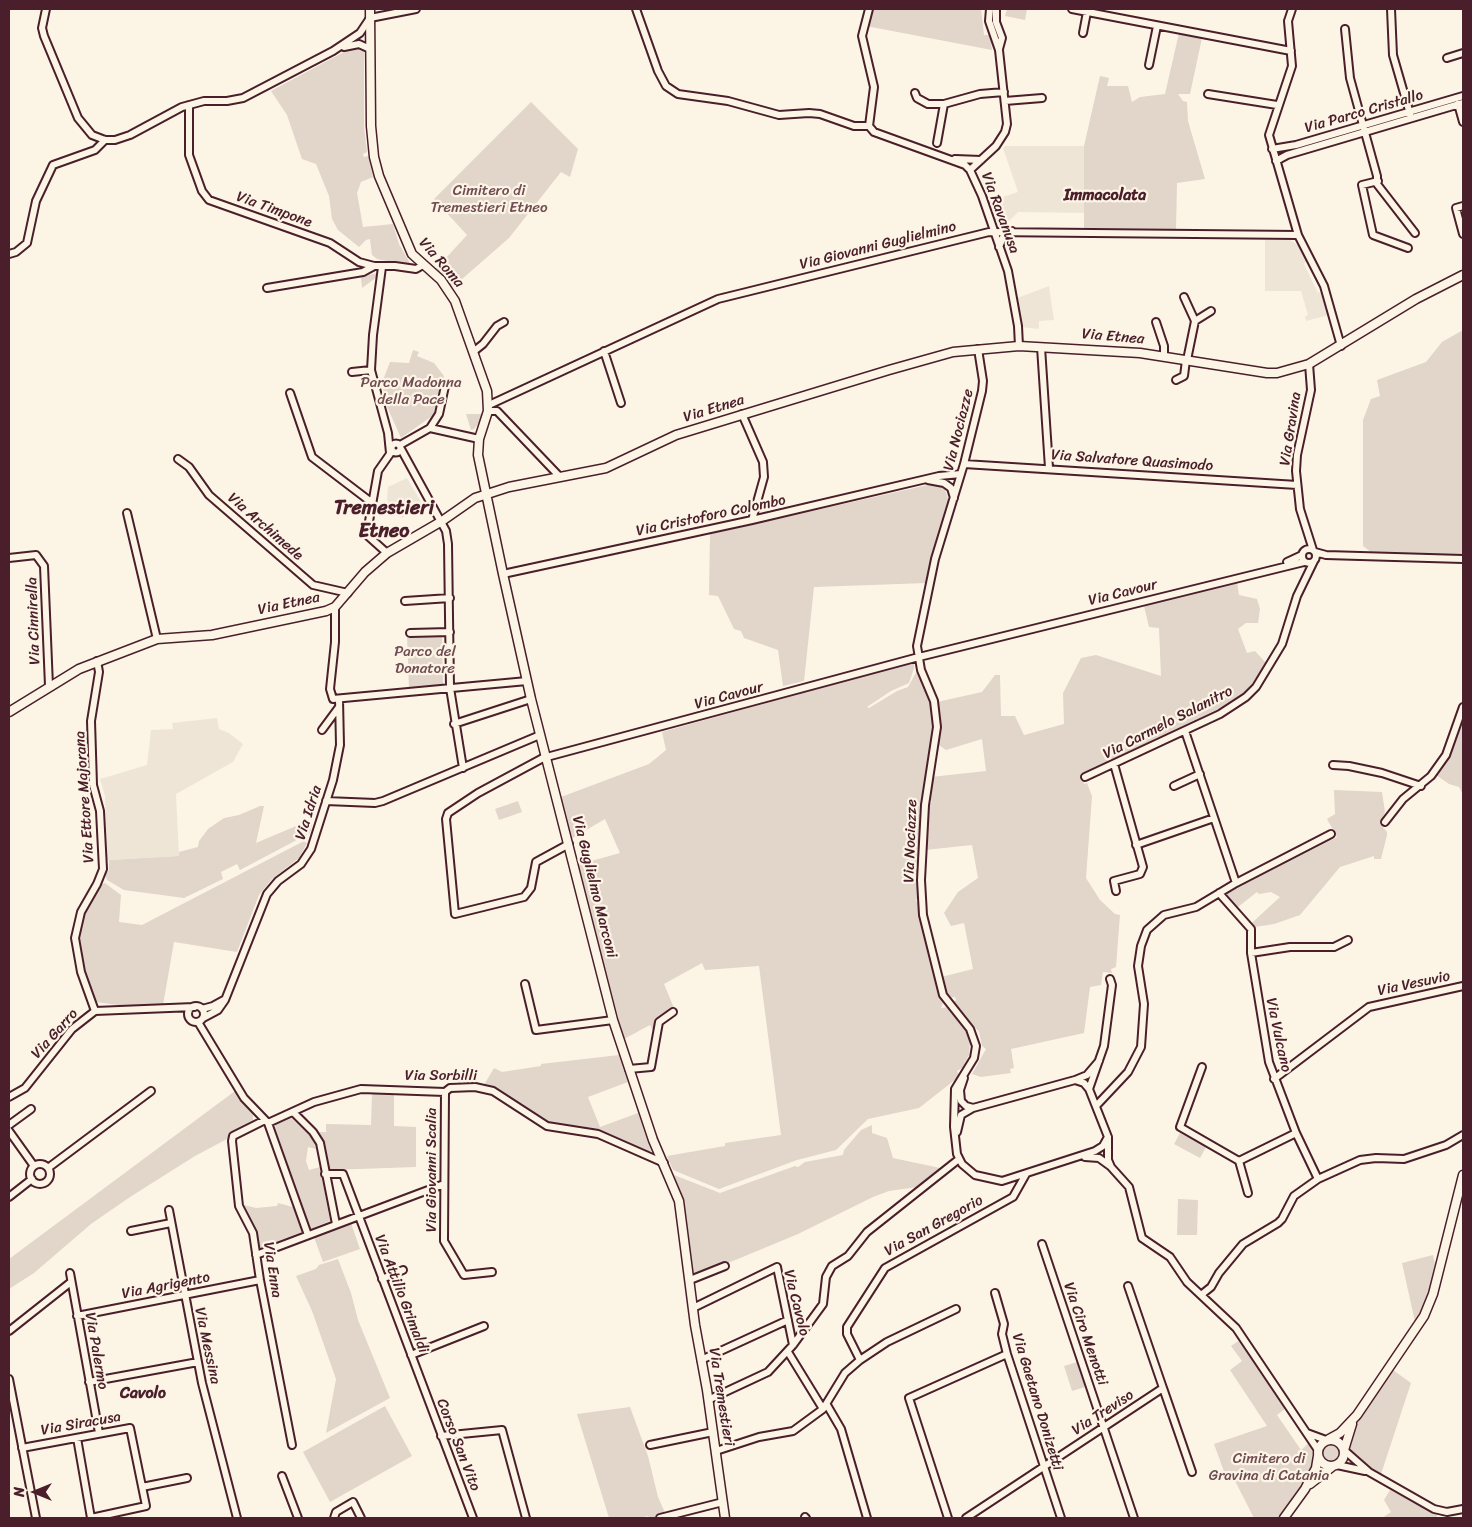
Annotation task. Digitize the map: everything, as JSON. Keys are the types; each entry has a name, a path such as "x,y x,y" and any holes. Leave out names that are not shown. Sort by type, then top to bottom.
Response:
{"main road":[{"name":"Via Roma","path":"370,9 370,126 375,162 406,244 423,265 441,280 451,293 487,391 488,408"},
{"name":"Via Etnea","path":"9,712 79,669 157,639 212,635 326,611 336,607 365,572 387,553 442,521 474,498 508,487 606,468 676,435 742,414 947,353 978,349 1019,346 1041,348 1065,347 1164,356 1267,373 1289,370 1310,364 1416,299 1463,275"},
{"path":"486,495 478,455 479,439 488,408"},
{"name":"Via Guglielmo Marconi","path":"486,495 531,699 613,1020 653,1140 679,1201 690,1280"},
{"path":"1284,1518 1305,1489 1316,1468 1320,1444 1340,1434 1357,1416 1429,1306 1463,1175"},
{"name":"Via Tremestieri","path":"690,1280 692,1308 714,1432 725,1518"},
{"path":"1305,1489 1343,1459 1357,1416"},
{"path":"1328,1440 1338,1442 1346,1449"},
{"path":"1318,1453 1323,1463 1335,1465"}],"street":[{"path":"46,9 44,36 78,118 92,135 105,140 122,139 189,105 204,101 234,101 243,98 333,51 360,33 370,18 416,9"},
{"path":"636,9 658,71 666,86 678,94 728,101 772,114 820,114 854,126 869,126 874,87 862,36 869,9"},
{"path":"970,170 996,146 1005,132 1007,124 999,50 989,21 990,9"},
{"path":"996,9 996,22 1002,38 999,50"},
{"path":"1072,9 1291,52"},
{"path":"1292,9 1288,21 1292,66 1277,105 1269,135 1298,235 1324,286 1341,346"},
{"path":"1390,9 1393,55 1411,115"},
{"path":"1083,33 1087,12"},
{"path":"1149,65 1157,26"},
{"path":"1345,29 1348,70 1378,181 1377,184 1416,233"},
{"path":"360,33 370,36"},
{"path":"333,51 370,36"},
{"path":"352,44 363,45 370,49"},
{"path":"1447,58 1463,53"},
{"path":"915,93 917,98 928,104 944,104 980,94 1004,92"},
{"path":"1208,94 1277,105"},
{"name":"Via Parco Cristallo","path":"1276,161 1287,155 1463,96"},
{"path":"1005,101 1042,98"},
{"path":"937,143 944,104"},
{"path":"1461,104 1463,122"},
{"name":"Via Parco Cristallo","path":"1411,115 1461,104"},
{"name":"Via Timpone","path":"189,105 189,155 202,191 209,200 330,243 359,262 374,266 396,266 416,270 423,265"},
{"name":"Via Ravanusa","path":"869,126 874,132 950,159 965,165 970,170 982,196 1008,271 1019,346"},
{"name":"Via Parco Cristallo","path":"1272,149 1364,129"},
{"path":"9,254 16,252 27,242 36,201 54,165 95,150 105,140"},
{"path":"950,159 981,160"},
{"path":"1378,181 1362,185 1373,235 1408,248"},
{"path":"1463,206 1456,208 1463,234"},
{"path":"999,247 1004,235 1012,230"},
{"name":"Via Giovanni Guglielmino","path":"488,408 604,351 718,299 994,232 1012,230 1298,235"},
{"path":"267,288 363,272 374,266"},
{"path":"382,267 373,335 372,370 391,449 378,471 371,502 368,536 387,553"},
{"path":"1176,380 1184,376 1195,321 1184,297"},
{"path":"1195,321 1211,311"},
{"path":"472,352 487,340 498,324 504,322"},
{"path":"1156,322 1164,346 1164,356"},
{"path":"1041,348 1049,468"},
{"name":"Via Nociazze","path":"959,1159 954,1128 955,1093 957,1084 965,1074 976,1052 976,1041 960,1014 943,995 923,915 921,880 925,805 937,720 934,701 918,658 917,646 920,624 935,559 954,498 954,487 964,464 983,381 978,349"},
{"path":"604,351 621,403"},
{"name":"Via Gravina","path":"1305,526 1297,484 1297,455 1311,390 1310,364"},
{"path":"352,372 372,370"},
{"path":"391,449 396,452 400,446 430,428 439,414 445,386"},
{"path":"290,394 312,458 371,502"},
{"path":"488,408 497,411 560,477"},
{"path":"742,414 764,462 764,477 752,520"},
{"path":"430,428 479,439"},
{"path":"388,433 400,446 442,521 448,544 450,688 454,724 463,768"},
{"name":"Via Archimede","path":"178,460 189,467 209,495 312,585 348,593"},
{"name":"Via Salvatore Quasimodo","path":"964,464 1297,484"},
{"name":"Via Cristoforo Colombo","path":"503,574 752,520 944,475 961,474"},
{"path":"925,480 944,483 954,487"},
{"path":"127,513 157,639"},
{"path":"1305,526 1314,555"},
{"path":"1305,526 1304,557 1308,576"},
{"name":"Via Cinnirella","path":"9,558 36,555 44,566 49,686"},
{"path":"1304,557 1314,555"},
{"name":"Via Carmelo Salanitro","path":"1085,777 1236,706 1256,687 1282,644 1297,596 1308,576 1314,555"},
{"path":"1304,557 1326,555 1463,559"},
{"name":"Via Cavour","path":"569,844 536,862 530,888 524,897 456,914 446,819 448,813 478,793 547,758 918,658 921,654 950,649 1214,583 1304,557"},
{"path":"405,601 450,598"},
{"name":"Via Idria","path":"200,1020 218,1010 225,1000 262,903 272,887 296,869 311,849 326,801 340,745 339,707 330,689 335,642 336,607"},
{"path":"410,633 450,632"},
{"name":"Via Ettore Majorana","path":"95,1011 81,972 76,938 81,912 98,884 103,869 100,812 93,785 91,721 98,672 97,661"},
{"path":"336,699 527,681"},
{"path":"454,724 531,699"},
{"path":"322,730 339,707"},
{"path":"1385,822 1403,799 1432,776 1446,755 1463,707"},
{"path":"1185,731 1236,883"},
{"path":"326,801 375,803 540,736"},
{"path":"1114,764 1142,871 1140,874 1114,881 1116,891"},
{"path":"1333,765 1349,766 1382,773 1421,786"},
{"path":"1174,786 1200,774"},
{"path":"1136,845 1214,818"},
{"path":"1096,1106 1128,1072 1141,1047 1144,1004 1138,966 1141,946 1147,930 1164,915 1196,907 1236,883 1331,834"},
{"name":"Via Vulcano","path":"1219,893 1251,929 1251,953 1267,1052 1274,1080 1318,1179"},
{"path":"1251,953 1290,947 1334,947 1348,940"},
{"path":"1089,1089 1104,1046 1112,985 1110,979"},
{"path":"525,984 536,1030 613,1020"},
{"name":"Via Vesuvio","path":"1274,1080 1369,1007 1463,986"},
{"path":"200,1020 193,1021 189,1015 194,1007 202,1009 217,1005 225,1000"},
{"name":"Via Garro","path":"161,1010 194,1007"},
{"path":"202,1009 204,1014 200,1020 201,1029 219,1054 244,1098 266,1121 308,1235"},
{"name":"Via Garro","path":"9,1097 25,1088 72,1029 95,1011 161,1010 180,1011 189,1015"},
{"path":"630,1070 651,1067 659,1022 673,1012"},
{"path":"956,1138 962,1115 973,1108 1075,1080 1087,1075 1099,1061"},
{"path":"1202,1067 1180,1126 1239,1161 1248,1193"},
{"path":"965,1074 960,1090 961,1101 966,1106 973,1108"},
{"path":"1075,1080 1084,1083 1089,1089 1106,1130 1108,1137 1107,1153 1111,1167"},
{"name":"Via Sorbilli","path":"266,1121 323,1099 361,1089 445,1092 458,1088 483,1088 493,1092 547,1126 598,1134 664,1163"},
{"path":"48,1168 151,1091"},
{"name":"Via Giovanni Scalia","path":"445,1092 444,1235 446,1248 464,1275 492,1272"},
{"path":"9,1125 31,1109"},
{"path":"293,1112 318,1137 336,1224"},
{"name":"Via Enna","path":"266,1121 234,1136 232,1140 239,1206 253,1234 292,1445"},
{"path":"9,1131 34,1166"},
{"path":"1239,1161 1296,1133"},
{"path":"1200,1295 1211,1287 1219,1273 1243,1244 1278,1223 1294,1196 1318,1179 1360,1160 1376,1158 1404,1159 1446,1145 1463,1135"},
{"path":"708,1400 768,1372 788,1352 823,1304 826,1276 832,1266 848,1256 867,1232 959,1159 971,1173 983,1179 1002,1181 1082,1157 1100,1148 1108,1137"},
{"path":"1082,1157 1099,1158 1111,1167 1129,1187 1142,1238 1170,1257 1182,1276 1236,1328 1318,1453"},
{"path":"41,1164 48,1168 50,1174 46,1182 37,1183 32,1179 30,1172 34,1166 41,1164"},
{"name":"Via Attilio Grimaldi","path":"325,1174 343,1174 421,1382"},
{"name":"Via San Gregorio","path":"860,1360 847,1334 847,1327 885,1268 1013,1197 1026,1174"},
{"path":"9,1197 32,1179"},
{"path":"256,1254 444,1184"},
{"name":"Via Messina","path":"169,1210 198,1362 237,1518"},
{"path":"131,1231 171,1223"},
{"name":"Via Ciro Menotti","path":"1042,1244 1134,1518"},
{"path":"690,1280 725,1266"},
{"name":"Via Cavolo","path":"692,1308 777,1267 793,1345"},
{"path":"382,1279 403,1270"},
{"name":"Via Palermo","path":"70,1273 98,1433"},
{"name":"Via Agrigento","path":"77,1316 260,1280"},
{"path":"9,1331 71,1282"},
{"path":"1128,1286 1192,1472"},
{"name":"Via Gaetano Donizetti","path":"995,1293 1004,1324 1002,1334 1007,1354 1061,1518"},
{"path":"716,1451 759,1437 794,1431 825,1407 845,1373 860,1360 887,1342 956,1309"},
{"path":"701,1360 788,1320"},
{"path":"411,1355 484,1326"},
{"path":"788,1352 841,1428 867,1518"},
{"path":"948,1518 909,1398 1007,1354"},
{"path":"89,1382 198,1362"},
{"path":"9,1379 36,1518"},
{"name":"Corso San Vito","path":"421,1382 473,1518"},
{"name":"Via Treviso","path":"966,1518 1163,1388"},
{"name":"Via Siracusa","path":"22,1448 130,1428 146,1506 91,1518"},
{"path":"441,1436 502,1430 526,1518"},
{"path":"650,1445 714,1432"},
{"path":"1306,1432 1328,1440"},
{"path":"77,1438 91,1518"},
{"path":"1346,1449 1369,1472 1434,1509 1447,1512 1463,1509"},
{"path":"1335,1465 1369,1472"},
{"path":"282,1476 298,1518"},
{"path":"142,1487 187,1478"},
{"path":"334,1518 336,1512 353,1502 361,1518"},
{"path":"660,1518 723,1502"}],"shaded area":[{"path":"1005,146 1084,146 1084,213 1018,212 1004,226 997,225 987,202 1018,192 1003,148"},
{"path":"1265,240 1290,240 1298,245 1307,260 1304,264 1318,293 1322,292 1329,315 1306,321 1305,316 1308,315 1301,291 1265,291"},
{"path":"1049,286 1054,320 1039,321 1039,329 1020,327 1017,298"},
{"path":"407,478 423,505 402,518 399,513 393,516 387,499 388,487"},
{"path":"217,718 219,729 229,733 243,744 233,762 176,794 179,856 107,860 105,796 100,779 147,765 151,730 173,729 172,723"}],"green space":[{"path":"871,9 981,9 984,35 990,35 992,50 866,26"},
{"path":"1007,9 1027,9 1025,20 1005,16"},
{"path":"1179,33 1202,38 1190,94 1178,94 1183,101 1187,102 1188,121 1205,179 1177,183 1176,229 1084,228 1084,146 1100,76 1109,78 1107,86 1128,86 1132,102 1140,97 1165,94"},
{"path":"355,46 364,50 364,126 367,152 363,154 364,157 368,156 373,177 361,182 357,193 363,227 393,224 399,244 410,263 408,265 377,259 372,255 370,239 366,240 359,247 338,230 332,219 329,196 316,164 302,159 287,115 271,91"},
{"name":"Cimitero di Tremestieri Etneo","path":"531,102 578,149 570,177 561,172 509,238 453,287 435,270 467,235 434,199"},
{"path":"377,273 377,277 362,288 361,277"},
{"path":"1463,330 1463,556 1372,553 1363,546 1363,420 1371,399 1380,396 1377,380 1426,362 1442,342"},
{"name":"Parco Madonna della Pace","path":"413,350 419,352 417,356 434,363 444,376 435,414 401,438 384,400 383,380 390,362 409,363"},
{"path":"466,414 482,414 479,423 474,429 471,430"},
{"path":"932,484 944,487 949,501 927,583 814,587 804,681 783,686 778,650 744,638 741,631 734,629 718,596 709,595 710,534"},
{"path":"1237,582 1239,595 1257,599 1260,609 1258,623 1246,623 1238,629 1247,653 1255,651 1266,663 1249,688 1233,702 1081,774 1084,784 1087,783 1092,796 1086,878 1100,900 1115,914 1120,915 1116,967 1111,969 1112,973 1103,972 1101,985 1090,987 1084,1033 1011,1049 1014,1068 1010,1069 1011,1073 981,1077 972,1074 986,1049 982,1046 979,1032 953,1002 956,1000 955,997 949,998 945,994 941,977 973,969 964,923 951,926 944,913 958,892 978,878 972,845 925,850 928,804 932,802 928,797 931,777 986,771 982,739 946,750 937,744 940,724 937,702 982,692 995,675 1000,675 1001,716 1015,716 1024,735 1064,724 1063,693 1081,658 1096,655 1161,676 1159,628 1149,627 1144,606"},
{"name":"Parco del Donatore","path":"407,635 442,635 443,686 409,689"},
{"path":"907,664 914,664 909,683 891,691 867,707 869,708 897,691 908,687 918,669 931,700 935,728 925,781 919,875 909,875 908,880 919,880 919,897 916,900 919,905 923,929 939,991 944,1001 941,1008 949,1007 962,1023 970,1041 969,1055 962,1068 957,1071 959,1075 956,1079 919,1108 868,1119 836,1150 797,1160 719,1189 673,1170 667,1156 725,1146 725,1143 781,1135 759,966 705,970 702,963 664,984 674,1008 656,1020 653,1031 650,1025 624,1039 577,865 620,853 605,819 571,839 561,797 649,764 666,750 662,732"},
{"path":"1463,713 1463,795 1459,787 1449,784 1436,775 1449,756"},
{"path":"1334,790 1382,792 1385,812 1380,824 1387,832 1387,835 1381,859 1374,859 1374,856 1340,867 1300,915 1274,924 1255,927 1252,923 1280,897 1271,892 1259,894 1257,892 1238,907 1224,895 1337,837 1327,819 1335,814"},
{"path":"518,801 522,812 499,820 495,809"},
{"path":"264,806 256,843 308,821 312,825 310,833 240,870 237,864 221,872 223,879 184,898 124,890 107,880 105,875 109,870 109,860 179,856 179,852 198,847 199,841 208,829 224,818 239,815"},
{"path":"304,841 307,843 299,858 272,879 259,895 237,952 174,942 163,1005 125,1006 96,1002 84,975 78,942 79,928 85,910 100,885 105,883 121,895 119,922 142,925"},
{"path":"619,1055 628,1082 588,1097 600,1127 638,1113 651,1151 644,1151 610,1137 549,1125 484,1085 494,1068 502,1072 541,1066 541,1064"},
{"path":"235,1091 253,1114 253,1120 231,1132 227,1139 195,1156 91,1224 34,1273 9,1289 9,1259"},
{"path":"372,1093 394,1094 394,1126 416,1127 416,1167 329,1170 323,1141 319,1132 326,1132 326,1124 371,1125"},
{"path":"291,1118 311,1137 314,1143 316,1149 308,1147 306,1161 309,1170 320,1167 330,1221 310,1229 275,1127 276,1124"},
{"path":"872,1125 872,1133 887,1138 893,1158 940,1168 917,1187 889,1191 873,1197 798,1234 733,1261 693,1274 688,1230 674,1175 720,1193 795,1166 798,1167 805,1162 843,1155 844,1150 861,1130"},
{"path":"1180,1133 1206,1147 1200,1158 1174,1144"},
{"path":"1178,1199 1198,1200 1197,1235 1177,1235"},
{"path":"278,1203 293,1207 302,1232 259,1248 255,1228 244,1205 256,1208 277,1206"},
{"path":"351,1223 360,1249 323,1262 314,1237"},
{"path":"1433,1255 1435,1264 1428,1297 1415,1322 1402,1263"},
{"path":"338,1259 351,1293 358,1320 390,1398 326,1433 336,1379 312,1311 296,1276 316,1269 319,1265"},
{"name":"Cimitero di Gravina di Catania","path":"1240,1340 1286,1408 1277,1415 1301,1450 1309,1443 1313,1453 1310,1473 1279,1518 1254,1518 1232,1475 1226,1477 1214,1444 1267,1426 1230,1370 1242,1361 1231,1346"},
{"path":"1077,1362 1085,1387 1072,1391 1064,1366"},
{"path":"1393,1370 1411,1383 1381,1474 1357,1458 1350,1449 1350,1439 1355,1424"},
{"path":"385,1406 412,1456 330,1502 303,1452"},
{"path":"630,1407 648,1456 658,1497 666,1515 653,1518 646,1516 644,1518 609,1518 577,1414"},
{"path":"1331,1442 1338,1445 1341,1452 1338,1459 1331,1462 1324,1459 1321,1452 1324,1445"},
{"path":"1390,1490 1437,1515 1437,1518 1382,1518 1391,1512 1384,1500"}],"district":[{"name":"Immacolata","path":"1105,196"},
{"name":"Tremestieri Etneo","path":"384,520"},
{"name":"Cavolo","path":"143,1394"}]}
